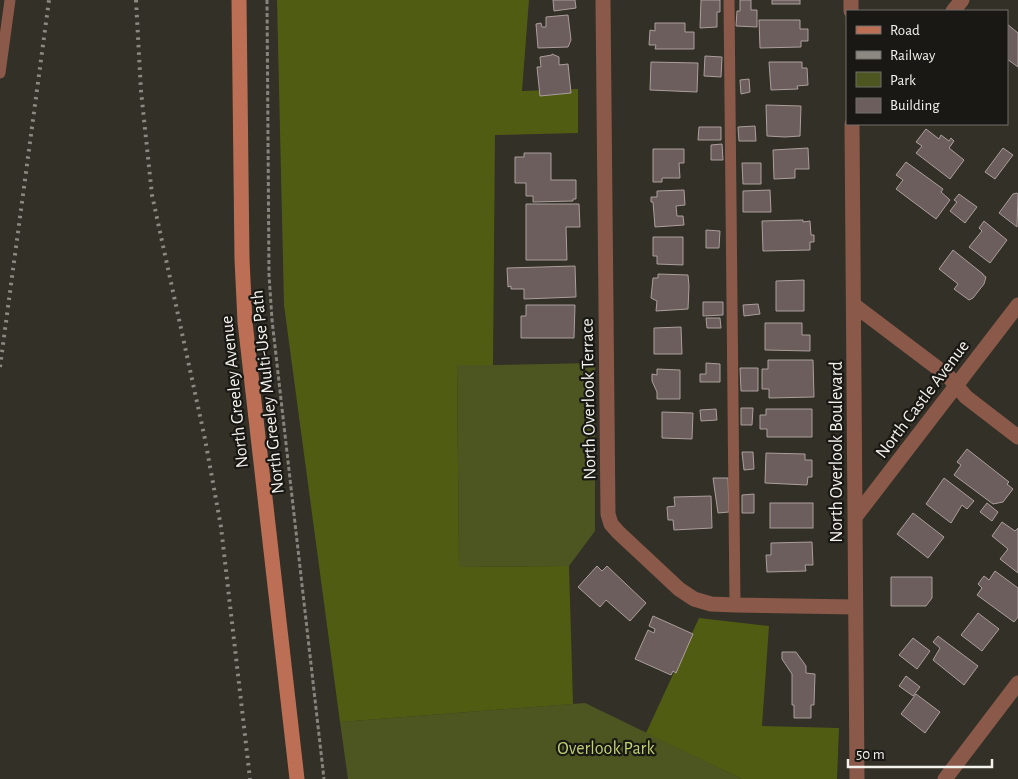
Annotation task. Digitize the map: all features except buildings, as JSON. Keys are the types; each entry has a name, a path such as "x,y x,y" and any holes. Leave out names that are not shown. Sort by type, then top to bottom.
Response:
{"main road":[{"name":"North Greeley Avenue","path":"239,0 242,259 245,322 298,779"}],"street":[{"name":"North Overlook Terrace","path":"603,0 608,514 611,524 678,589 694,599 711,604 855,607"},
{"path":"954,10 962,0"},
{"name":"North Overlook Boulevard","path":"852,125 857,779"},
{"path":"854,305 948,376 966,397 1018,437"},
{"name":"North Castle Avenue","path":"856,516 1018,305"},
{"path":"944,779 1018,683"}],"lane":[{"path":"0,73 10,0"},
{"path":"729,0 735,605"}],"path":[{"name":"North Greeley Multi-Use Path","path":"268,0 269,251 272,320 324,779"}],"green space":[{"path":"277,0 529,0 522,91 578,89 578,133 495,135 493,365 457,365 459,567 569,566 573,704 340,722 284,305"},
{"path":"595,363 595,531 569,566 459,567 457,364"},
{"path":"699,618 769,626 762,726 839,728 837,779 742,779 646,733"},
{"name":"Overlook Park","path":"585,703 742,779 348,779 340,722"}],"railway":[{"path":"0,367 49,0"},
{"path":"136,0 141,91 152,195 205,439 221,527 250,779"}]}
